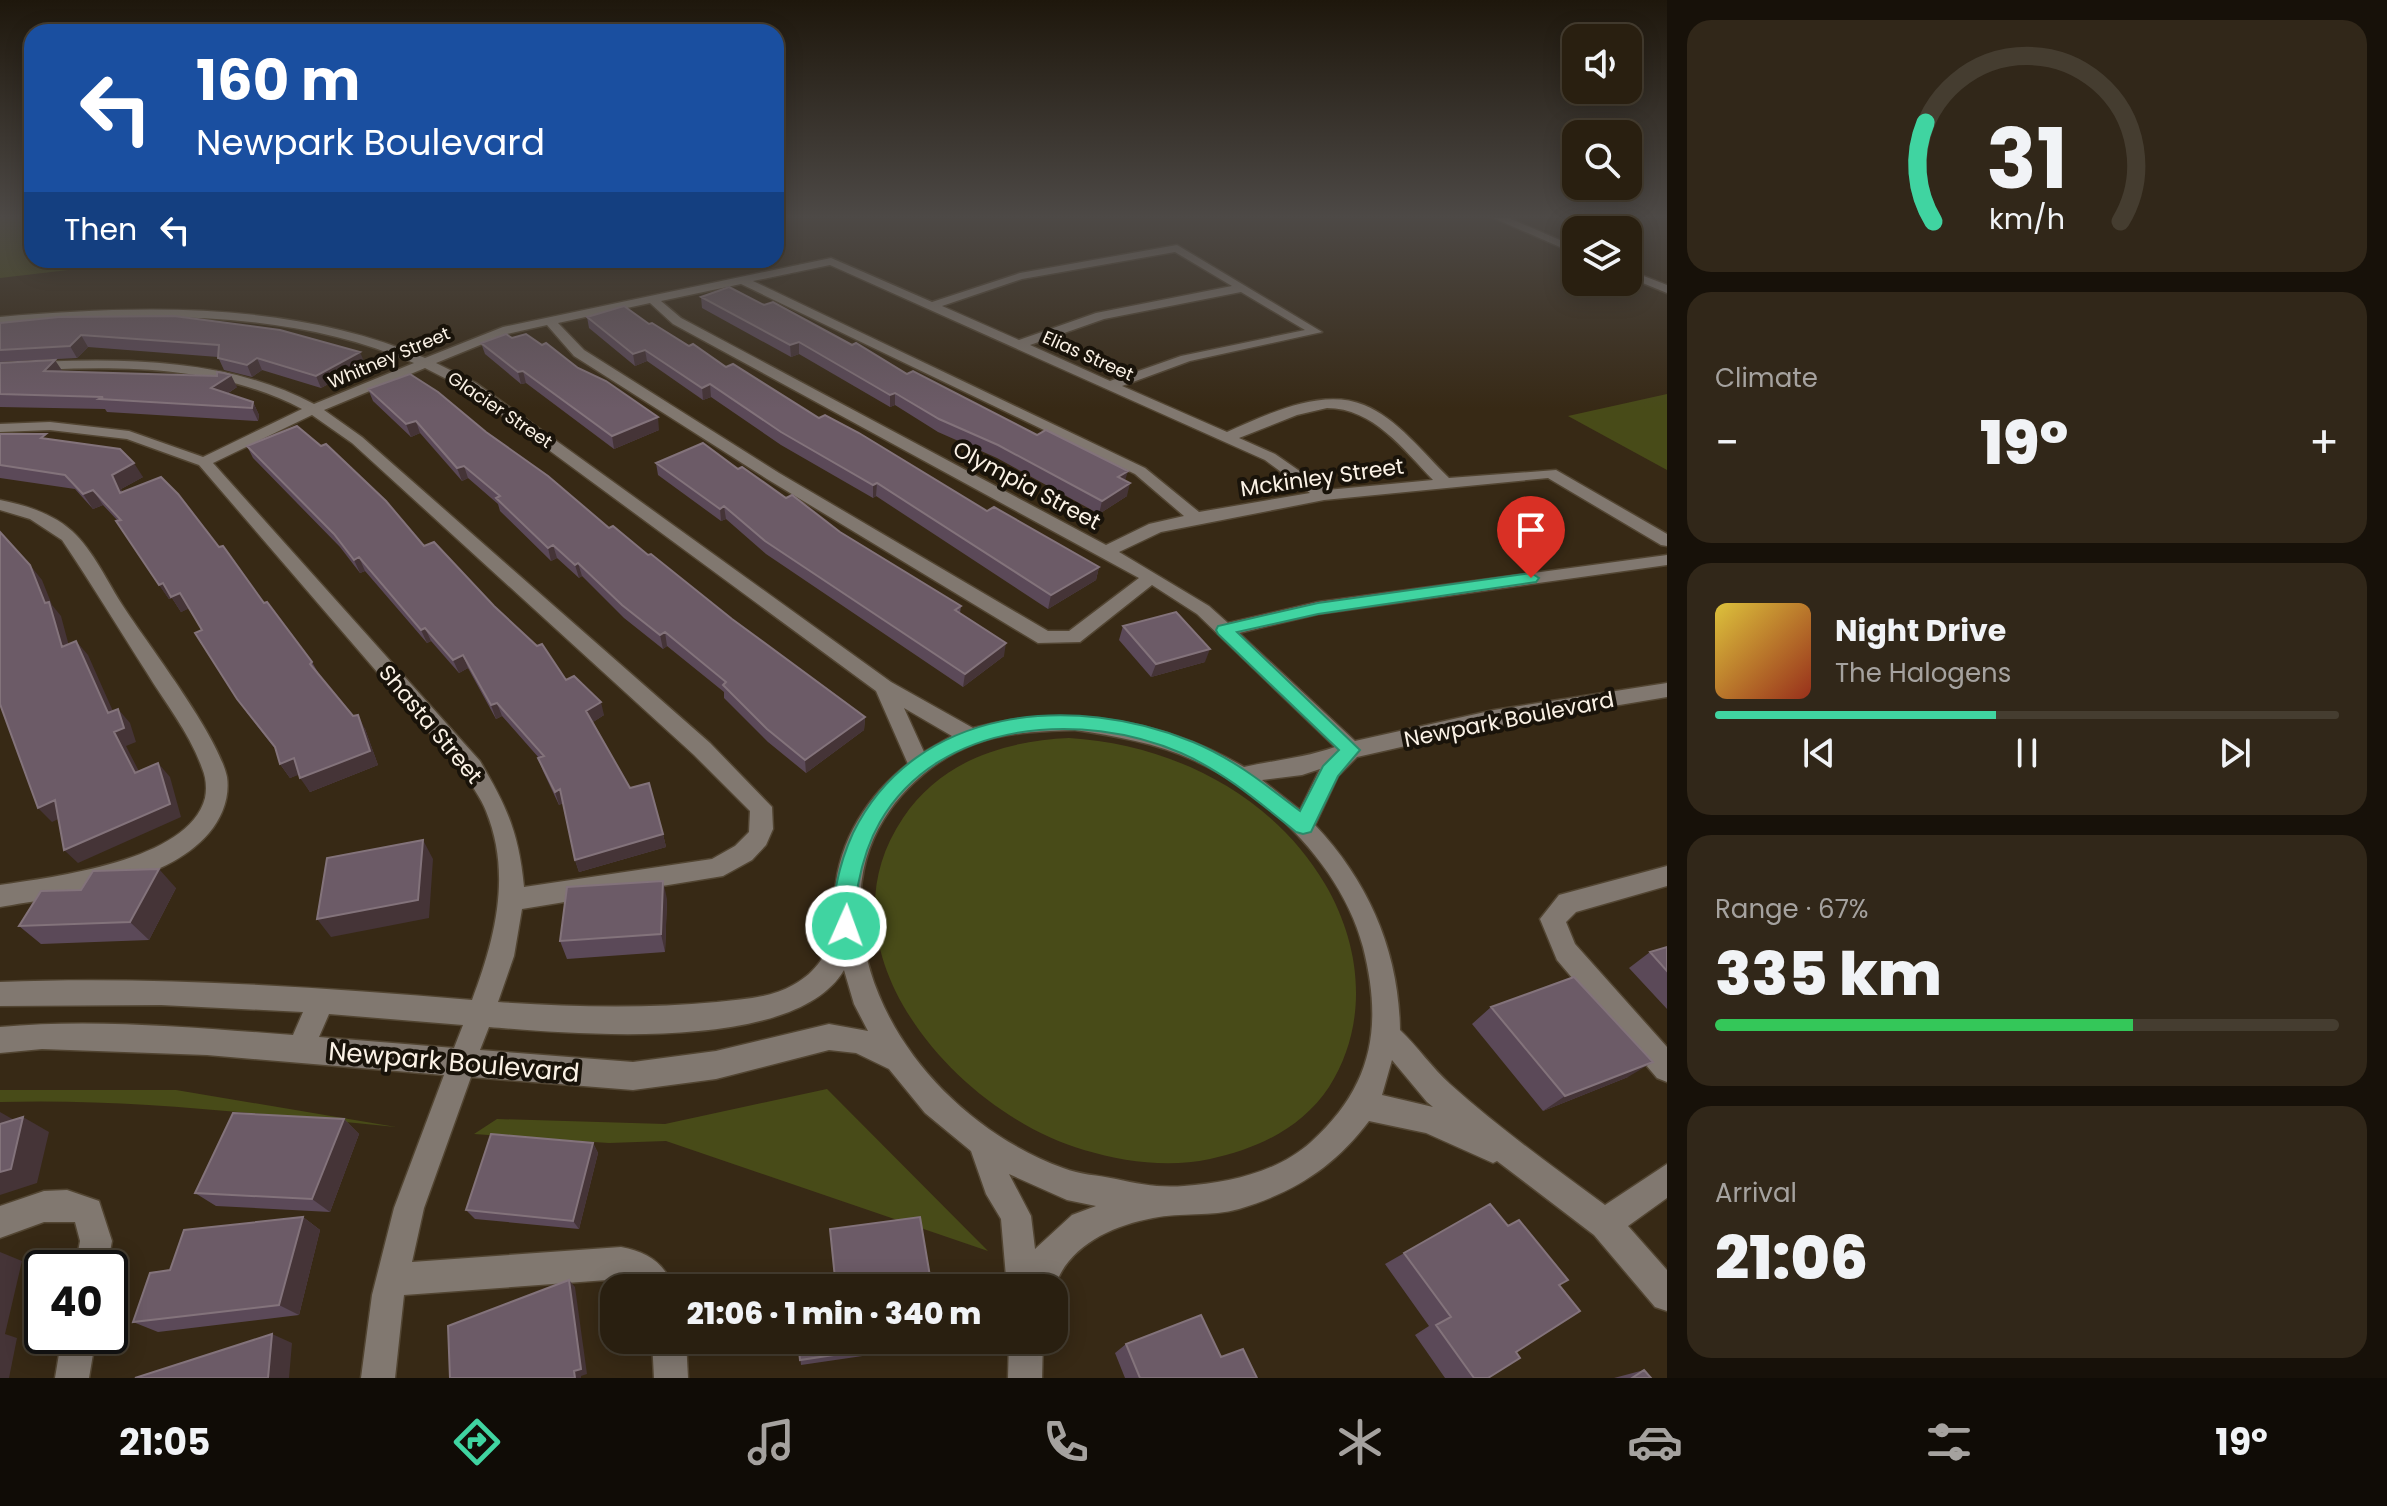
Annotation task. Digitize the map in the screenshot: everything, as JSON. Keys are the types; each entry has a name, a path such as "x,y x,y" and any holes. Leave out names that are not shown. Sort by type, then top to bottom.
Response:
{"street":[{"name":"Whitney Street","path":"204,462 314,409 503,331 747,280"},
{"name":"Elias Street","path":"874,280 1270,457 1324,495"},
{"path":"931,306 1007,280"},
{"path":"1112,385 1142,370 1165,364 1316,332 1230,280"},
{"path":"1646,280 1667,289"},
{"path":"744,281 1140,471 1196,518"},
{"path":"1019,345 1046,332 1114,312 1243,288"},
{"name":"Olympia Street","path":"652,299 677,321 1106,552 1203,610 1351,750"},
{"name":"Glacier Street","path":"0,321 137,314 239,317 344,333 425,361 471,386 884,687 971,737"},
{"path":"550,321 579,353 787,484 1045,638 1073,637 1151,577"},
{"path":"0,368 117,364 176,370 234,379 289,397 314,409 368,450 702,749 761,807 765,820 758,840 741,857 715,869 510,900"},
{"path":"1228,437 1288,413 1348,405 1372,415 1446,484"},
{"name":"Shasta Street","path":"0,428 50,426 129,435 204,462 472,767 497,810 509,853 510,900 501,956 409,1208 391,1280 378,1378"},
{"name":"Mckinley Street","path":"1106,552 1155,528 1324,495 1551,473 1667,541"},
{"path":"0,505 28,511 68,536 188,722 214,770 217,788 214,805 200,826 175,849 154,860 58,886 0,896"},
{"path":"1224,630 1318,608 1667,560"},
{"name":"Glacier Street","path":"884,687 919,764"},
{"name":"Newpark Boulevard","path":"1241,776 1276,768 1302,767 1351,750 1494,718 1667,690"},
{"path":"0,994 103,990 321,1001 562,1020 657,1020 717,1015 777,1005 805,994 828,975 842,952 847,886 857,849 872,816 893,788 919,764 971,737 1021,724 1075,722 1131,729 1187,747 1241,776 1303,826 1341,871 1369,923 1385,978 1386,1036 1363,1105 1314,1160 1241,1194 1153,1202 1083,1226 1047,1258 1042,1274"},
{"path":"1303,826 1330,771 1351,750"},
{"path":"1667,876 1568,903 1552,919 1566,952 1667,1068"},
{"path":"846,926 854,970 871,1016 898,1061 936,1104 982,1142 1064,1184 1153,1202"},
{"path":"300,1050 321,1001"},
{"name":"Newpark Boulevard","path":"0,1040 42,1036 207,1042 633,1076 716,1065 829,1037 858,1040 886,1051 898,1061"},
{"path":"1386,1036 1408,1056 1437,1092 1519,1160 1605,1224 1667,1295"},
{"path":"1363,1105 1427,1119 1519,1160"},
{"path":"982,1142 997,1183 1016,1216 1022,1274"},
{"path":"1605,1224 1667,1179"},
{"path":"0,1222 51,1205 74,1204 88,1212 96,1241 94,1250"},
{"path":"391,1280 621,1263 640,1267 646,1274"},
{"path":"72,1378 76,1354"},
{"path":"670,1354 671,1378"},
{"path":"1025,1378 1026,1354"}],"green space":[{"path":"1667,394 1667,470 1568,416"},
{"path":"1069,738 1107,742 1181,763 1248,800 1277,824 1303,852 1337,908 1347,933 1356,986 1355,1012 1342,1063 1329,1087 1306,1114 1261,1143 1210,1159 1162,1163 1099,1154 1036,1131 989,1101 947,1064 912,1020 887,972 875,921 880,869 903,818 918,798 955,768 976,758 1021,744"},
{"path":"827,1089 988,1251 666,1141 609,1143 474,1134 497,1119 665,1124"},
{"path":"0,1090 176,1090 396,1127 148,1105 0,1102"}],"building":[{"path":"729,287 764,305 773,302 852,345 856,343 907,374 913,371 1037,435 1046,430 1128,471 1118,477 1130,483 1102,501 998,445 939,419 895,393 890,395 799,342 790,345 701,297"},
{"path":"624,306 649,324 689,346 693,344 726,367 733,364 819,418 825,415 859,433 987,511 994,507 1099,567 1051,595 877,483 873,485 781,432 710,384 702,388 645,350 633,354 587,317"},
{"path":"174,316 280,330 360,352 316,376 257,358 247,365 218,358 219,345 81,335 70,346 0,350 0,323 59,317"},
{"path":"506,334 512,338 526,334 542,345 546,343 578,368 606,381 658,417 612,436 481,343"},
{"path":"55,360 44,371 217,376 217,372 224,373 231,375 211,388 253,402 252,408 99,399 103,397 0,394 0,363"},
{"path":"410,374 548,476 609,528 613,526 648,555 651,554 732,619 865,717 805,760 767,729 723,685 726,682 665,632 660,635 622,605 578,563 575,565 553,545 548,548 496,498 500,496 464,466 457,468 416,421 406,424 368,389"},
{"path":"297,426 321,446 326,444 386,501 424,546 434,542 494,606 537,646 542,644 566,680 574,676 601,702 586,711 630,788 649,783 663,834 575,860 560,789 555,792 538,758 544,756 497,703 491,705 463,655 453,660 425,628 421,630 359,557 354,560 334,534 247,446"},
{"path":"0,434 46,434 41,438 120,449 134,463 112,475 120,493 161,477 219,547 223,546 312,662 310,664 353,716 358,715 370,751 300,778 294,758 280,764 275,747 237,699 195,633 202,630 180,593 171,597 163,583 159,585 116,521 121,520 93,490 83,494 65,475 0,465"},
{"path":"703,443 786,498 792,495 840,532 961,606 955,610 1006,643 965,674 765,541 724,506 720,509 656,463"},
{"path":"0,532 30,565 45,603 49,602 62,647 76,641 108,713 118,709 124,728 114,732 135,773 158,763 170,804 64,850 55,800 38,808 0,704"},
{"path":"1176,612 1210,649 1156,664 1123,626"},
{"path":"423,840 418,900 317,919 327,858"},
{"path":"159,869 130,922 19,926 41,891 81,890 93,871"},
{"path":"663,881 661,934 560,941 567,887"},
{"path":"1667,947 1667,971 1650,952"},
{"path":"1574,977 1653,1062 1565,1096 1491,1007"},
{"path":"233,1113 344,1119 312,1199 195,1193"},
{"path":"23,1117 11,1169 0,1172 0,1124"},
{"path":"491,1134 593,1143 573,1221 466,1210"},
{"path":"1490,1204 1508,1226 1519,1220 1568,1280 1559,1285 1580,1311 1516,1352 1520,1358 1488,1378 1474,1378 1436,1325 1451,1317 1404,1253"},
{"path":"303,1217 279,1305 133,1322 150,1273 170,1270 184,1230"},
{"path":"920,1217 930,1274 835,1274 830,1229"},
{"path":"569,1280 581,1369 574,1371 575,1378 450,1378 448,1326"},
{"path":"1201,1315 1221,1357 1243,1349 1257,1378 1140,1378 1126,1344"},
{"path":"272,1334 268,1378 135,1378"},
{"path":"799,1354 840,1354 800,1360"},
{"path":"1644,1370 1651,1378 1632,1378"}],"route":[{"path":"846,926 847,886 857,849 872,816 893,788 919,764 944,749 971,737 1021,724 1075,722 1131,729 1187,747 1241,776 1303,826 1330,771 1351,750 1224,630 1318,608 1531,578"}]}
